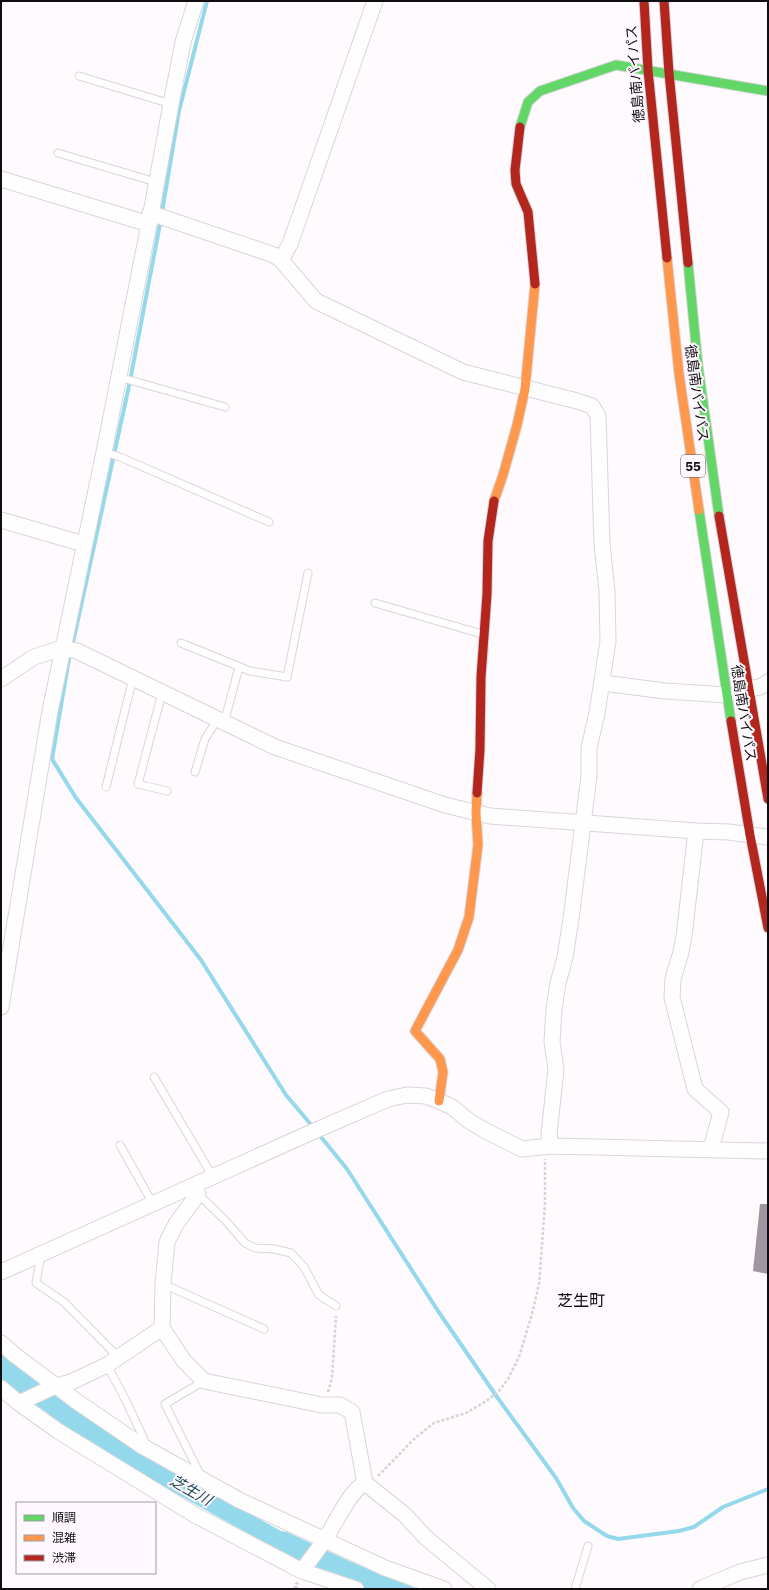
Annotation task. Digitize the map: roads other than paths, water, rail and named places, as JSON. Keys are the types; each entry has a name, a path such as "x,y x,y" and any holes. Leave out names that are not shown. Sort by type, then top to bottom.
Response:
{"main road":[{"name":"徳島南バイパス","path":"644,1 648,70 679,374 727,695 750,836 768,928"},
{"name":"徳島南バイパス","path":"664,1 669,73 700,381 716,502 768,800"},
{"path":"439,1101 443,1072 440,1059 415,1031 458,950 469,917 478,845 476,813 480,749 483,634 487,594 488,541 494,500 503,475 517,425 524,389 535,284 528,212 516,184 515,170 521,123 528,102 540,91 616,65 768,91"}],"street":[{"path":"1,1007 50,711 69,649 84,544 107,453 156,218 156,182 170,104 183,42 196,1"},
{"path":"281,260 290,244 375,1"},
{"path":"1,179 156,218 274,256 281,260 316,301 463,372 524,389 577,401 592,406 598,416 602,544 607,591 608,641 602,683 589,748 589,776 584,822 565,957 558,983 554,1009 552,1042 556,1069 547,1147"},
{"path":"1,520 84,544"},
{"path":"1,679 34,657 69,649 133,678 275,747 445,806 490,816 696,831 729,832 750,836 768,837"},
{"path":"748,689 760,687 768,682"},
{"path":"602,683 665,691 727,695"},
{"path":"696,831 684,937 673,979 672,998 695,1089 721,1112 711,1149"},
{"path":"1,1272 42,1255 153,1204 196,1190 213,1177 317,1130 394,1098 407,1095 426,1096 452,1107 469,1121 508,1143 522,1149 547,1147 768,1151"},
{"path":"196,1190 167,1242 163,1284 162,1328 184,1361 204,1381 322,1405 340,1405 352,1412 365,1483 405,1515 425,1537 488,1589"},
{"path":"20,1402 55,1386 72,1382 113,1361 162,1328"},
{"path":"1,1342 16,1356 76,1401 142,1446 197,1477 239,1500 324,1541 385,1568 444,1589"},
{"path":"1,1388 58,1431 194,1515 304,1569 356,1589"},
{"path":"304,1569 324,1541 346,1504 361,1485 365,1483"},
{"path":"700,1589 740,1572 768,1565"}],"lane":[{"path":"79,76 170,104"},
{"path":"58,153 156,182"},
{"path":"122,378 225,407"},
{"path":"107,453 120,457 269,522"},
{"path":"181,644 250,671 287,677 308,573"},
{"path":"375,603 483,634"},
{"path":"195,772 205,738 221,721 239,667"},
{"path":"106,787 133,678"},
{"path":"162,693 138,784 167,791"},
{"path":"154,1077 213,1177"},
{"path":"120,1145 153,1204"},
{"path":"196,1190 245,1243 255,1248 274,1249 291,1253 304,1267 319,1295 336,1306"},
{"path":"42,1255 36,1283 64,1302 113,1361 125,1399 144,1439 142,1446"},
{"path":"163,1284 264,1329"},
{"path":"197,1477 198,1470 165,1404 204,1381"},
{"path":"575,1589 588,1546"}],"water":[{"name":"芝生川","path":"1,1350 139,1452 281,1531 287,1532 349,1561 417,1589 366,1589 280,1556 265,1543 78,1439 1,1384"}],"waterway":[{"path":"72,647 129,386 160,224 179,111 207,1"},
{"path":"70,653 52,759 76,798 201,960 286,1095 313,1127"},
{"path":"317,1132 347,1169 438,1311 497,1397 556,1478 573,1508 584,1521 607,1536 618,1539 679,1531 694,1527 723,1507 768,1489"}],"district":[{"name":"芝生町","path":"581,1300"}]}
